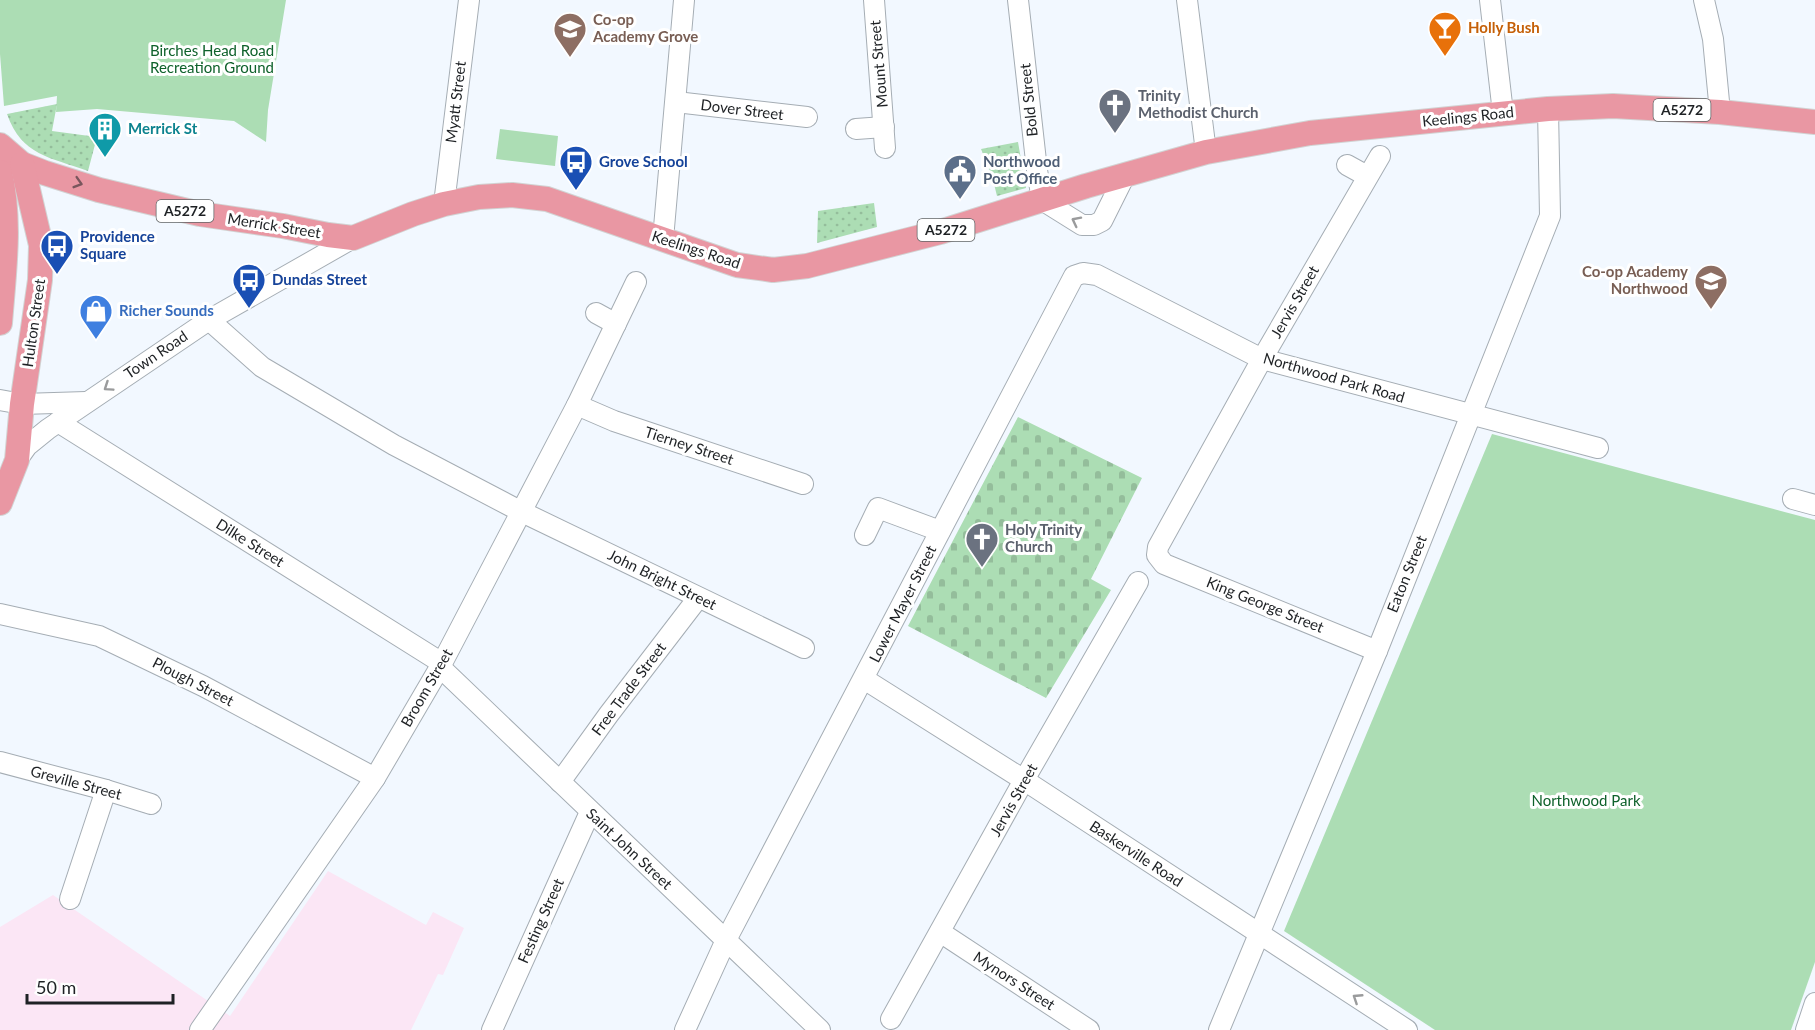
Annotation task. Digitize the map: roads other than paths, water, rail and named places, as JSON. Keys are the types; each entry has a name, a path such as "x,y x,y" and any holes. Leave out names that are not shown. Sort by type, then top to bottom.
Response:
{"main road":[{"name":"Keelings Road","path":"353,238 444,204 479,196 512,195 547,199 737,265 773,270 807,266 940,232 1206,152 1310,133 1503,113 1613,106 1720,112 1815,122"},
{"name":"A5272","path":"0,145 25,175"},
{"path":"0,172 6,218 0,323"},
{"name":"Merrick Street","path":"25,175 50,174 99,190 200,214 353,238"},
{"path":"6,218 25,175"},
{"name":"Hulton Street","path":"17,460 11,402 42,261 41,244 25,175"},
{"name":"Town Road","path":"0,503 17,460"}],"street":[{"name":"Myatt Street","path":"444,204 468,0"},
{"path":"663,239 684,0"},
{"name":"Mount Street","path":"874,0 885,148"},
{"name":"Bold Street","path":"1018,0 1042,200"},
{"path":"1187,0 1206,152"},
{"path":"1490,0 1503,113"},
{"path":"1704,0 1713,39 1720,112"},
{"name":"Dover Street","path":"676,102 807,117"},
{"name":"Eaton Street","path":"1218,1030 1377,651 1550,216 1548,109"},
{"name":"Mount Street","path":"856,129 884,127"},
{"name":"Jervis Street","path":"1157,555 1158,548 1262,359 1380,156"},
{"path":"1347,165 1367,176"},
{"path":"1042,200 1082,225 1094,225 1102,221 1125,175"},
{"name":"Town Road","path":"17,460 27,447 58,422 209,320 353,238"},
{"name":"Northwood Park Road","path":"1083,273 1097,275 1262,359 1598,448"},
{"name":"Lower Mayer Street","path":"685,1030 726,940 1074,276 1083,273"},
{"name":"Broom Street","path":"200,1030 375,778 441,665 577,405 636,282"},
{"path":"596,313 616,324"},
{"path":"209,320 262,367 394,445 520,511"},
{"path":"11,402 86,402"},
{"name":"Tierney Street","path":"577,405 614,421 803,484"},
{"name":"Dilke Street","path":"58,422 441,665"},
{"path":"1793,499 1815,505"},
{"path":"865,535 878,508 940,531"},
{"name":"John Bright Street","path":"520,511 804,648"},
{"name":"King George Street","path":"1157,555 1164,564 1377,651"},
{"name":"Jervis Street","path":"891,1019 1024,780 1138,582"},
{"name":"Free Trade Street","path":"560,782 698,598"},
{"name":"Plough Street","path":"0,614 99,636 203,686 375,778"},
{"name":"Saint John Street","path":"441,665 590,812 820,1030"},
{"name":"Baskerville Road","path":"864,679 1024,780 1407,1030"},
{"name":"Greville Street","path":"0,762 106,789 151,804"},
{"path":"70,899 106,789"},
{"name":"Festing Street","path":"492,1030 590,812"},
{"name":"Mynors Street","path":"940,932 1089,1030"},
{"path":"1806,1030 1815,1002"}],"place":[{"name":"Holly Bush","path":"1445,57"},
{"name":"Co-op Academy Grove","path":"570,58"},
{"name":"Trinity Methodist Church","path":"1115,134"},
{"name":"Merrick St","path":"105,158"},
{"name":"Grove School","path":"576,191"},
{"name":"Northwood Post Office","path":"960,200"},
{"name":"Providence Square","path":"57,275"},
{"name":"Dundas Street","path":"249,309"},
{"name":"Co-op Academy Northwood","path":"1711,310"},
{"name":"Richer Sounds","path":"96,340"},
{"name":"Holy Trinity Church","path":"982,568"}],"park label":[{"name":"Birches Head Road Recreation Ground","path":"212,60"},
{"name":"Northwood Park","path":"1586,801"}]}
